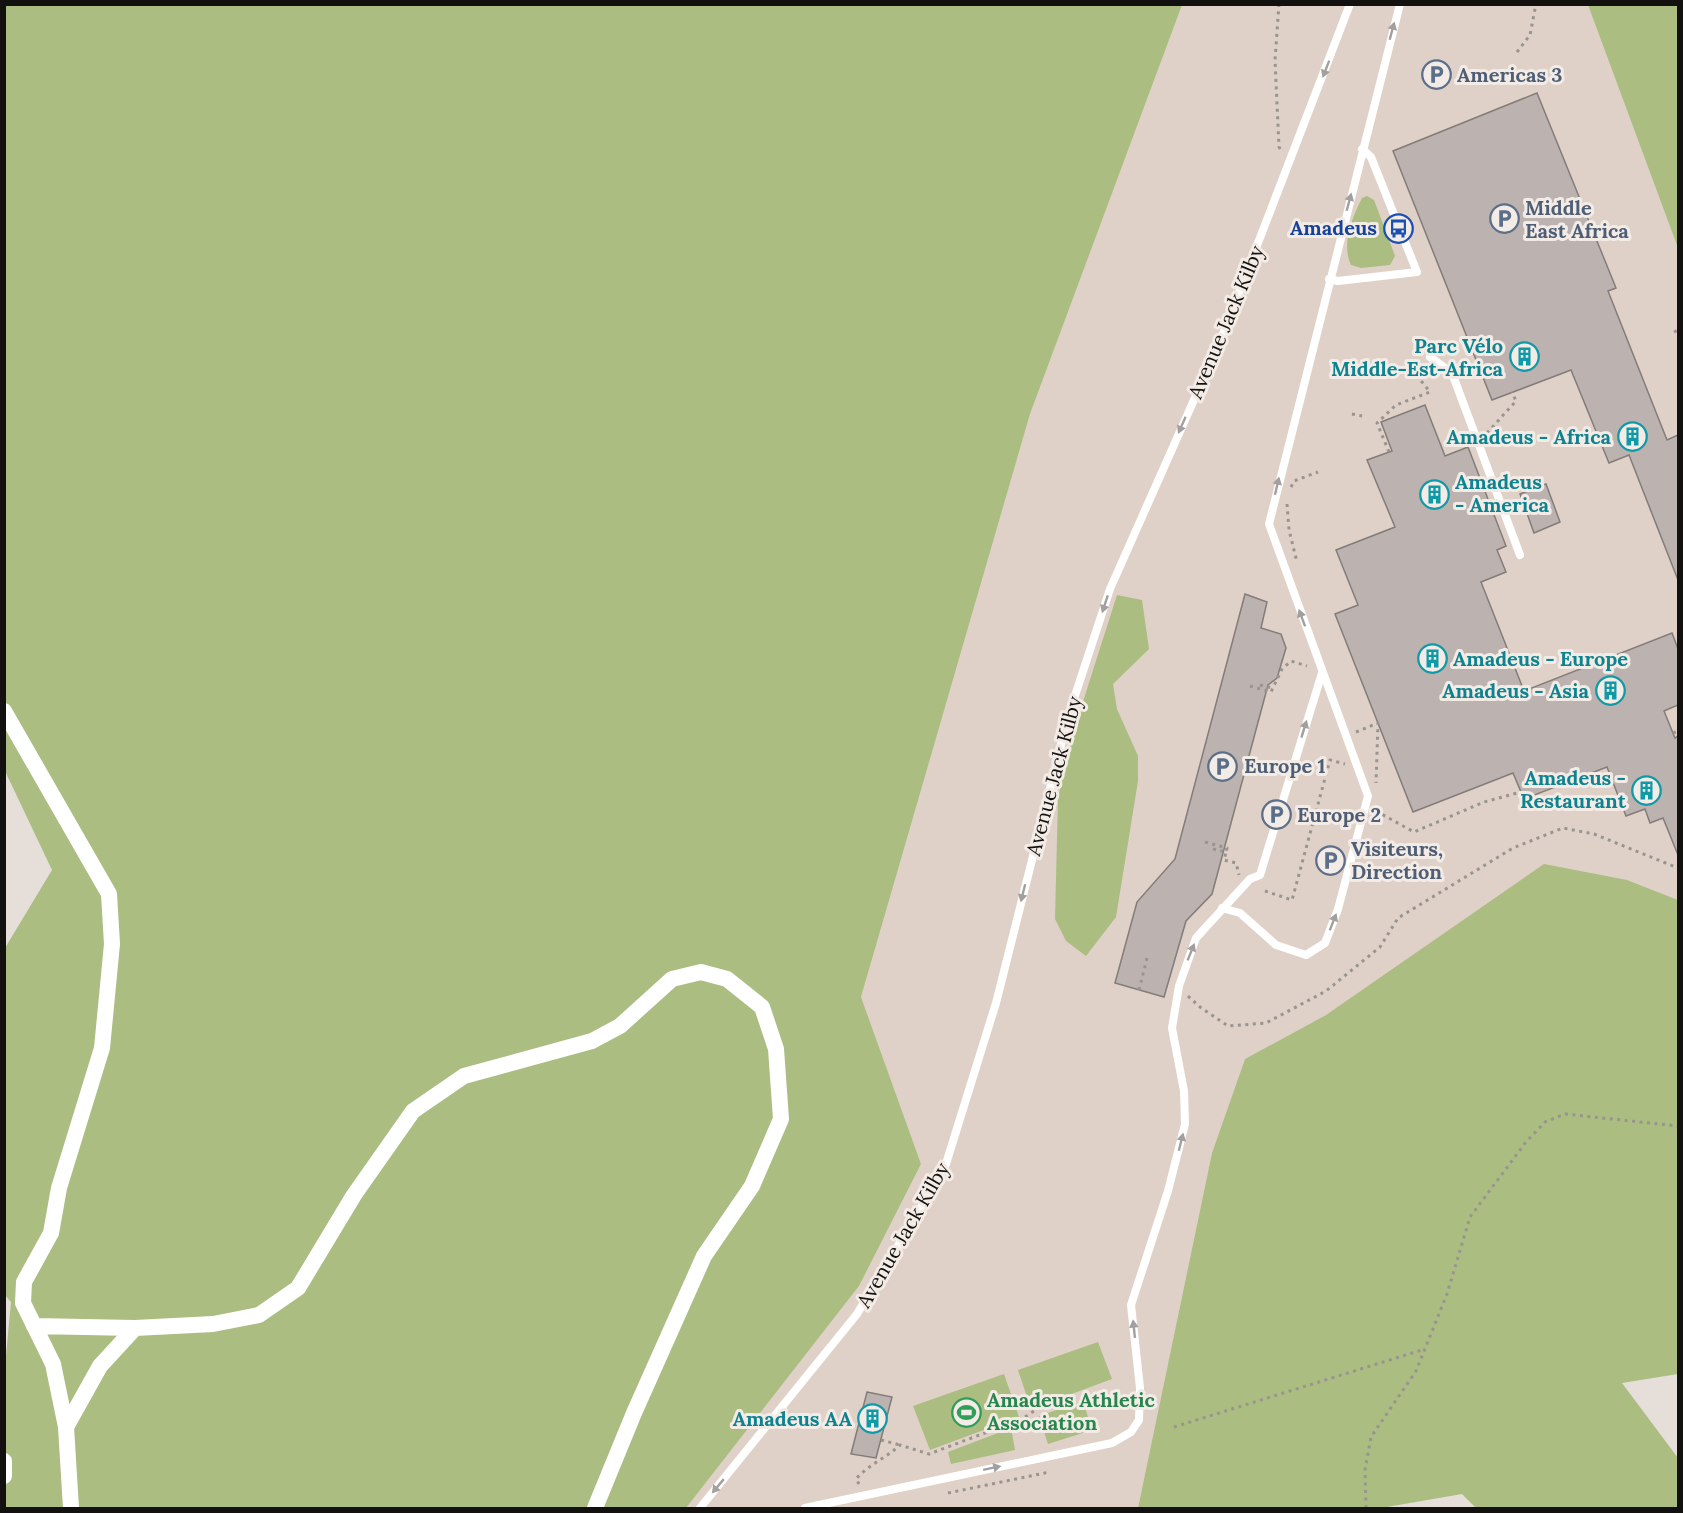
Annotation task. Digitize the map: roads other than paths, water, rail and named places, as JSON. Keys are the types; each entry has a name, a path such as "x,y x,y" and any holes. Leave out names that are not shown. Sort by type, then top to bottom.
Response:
{"street":[{"path":"4,711 109,894 112,944 102,1048 58,1188 51,1233 24,1282 24,1303 53,1364 66,1427 71,1509"},
{"path":"34,1326 135,1328 213,1324 259,1315 298,1288 354,1196 413,1111 464,1076 592,1041 620,1026 672,979 701,972 727,979 762,1007 776,1049 781,1119 752,1186 704,1256 634,1413 595,1509"},
{"path":"66,1427 100,1366 135,1328"},
{"path":"4,1461 4,1476"}],"lane":[{"name":"Avenue Jack Kilby","path":"700,1509 857,1314 945,1167 996,1003 1068,717 1110,589 1221,339 1350,4"},
{"path":"1222,908 1240,913 1276,945 1306,955 1325,943 1338,909 1368,796 1348,736 1318,672 1269,524 1400,4"},
{"path":"1329,279 1338,281 1417,272 1371,157 1362,149"},
{"path":"1430,357 1452,373 1520,555"},
{"path":"805,1509 1112,1443 1131,1432 1139,1420 1140,1388 1131,1305 1168,1191 1185,1124 1184,1091 1172,1028 1179,986 1196,938 1250,879 1260,874 1318,672"}],"place":[{"name":"Americas 3","path":"1436,75"},
{"name":"Middle East Africa","path":"1504,219"},
{"name":"Amadeus","path":"1398,228"},
{"name":"Parc Vélo Middle-Est-Africa","path":"1524,357"},
{"name":"Amadeus - Africa","path":"1632,437"},
{"name":"Amadeus - America","path":"1434,494"},
{"name":"Amadeus - Europe","path":"1432,659"},
{"name":"Amadeus - Asia","path":"1610,691"},
{"name":"Europe 1","path":"1223,766"},
{"name":"Amadeus - Restaurant","path":"1647,790"},
{"name":"Europe 2","path":"1276,815"},
{"name":"Visiteurs, Direction","path":"1330,860"},
{"name":"Amadeus Athletic Association","path":"966,1412"},
{"name":"Amadeus AA","path":"873,1419"}]}
